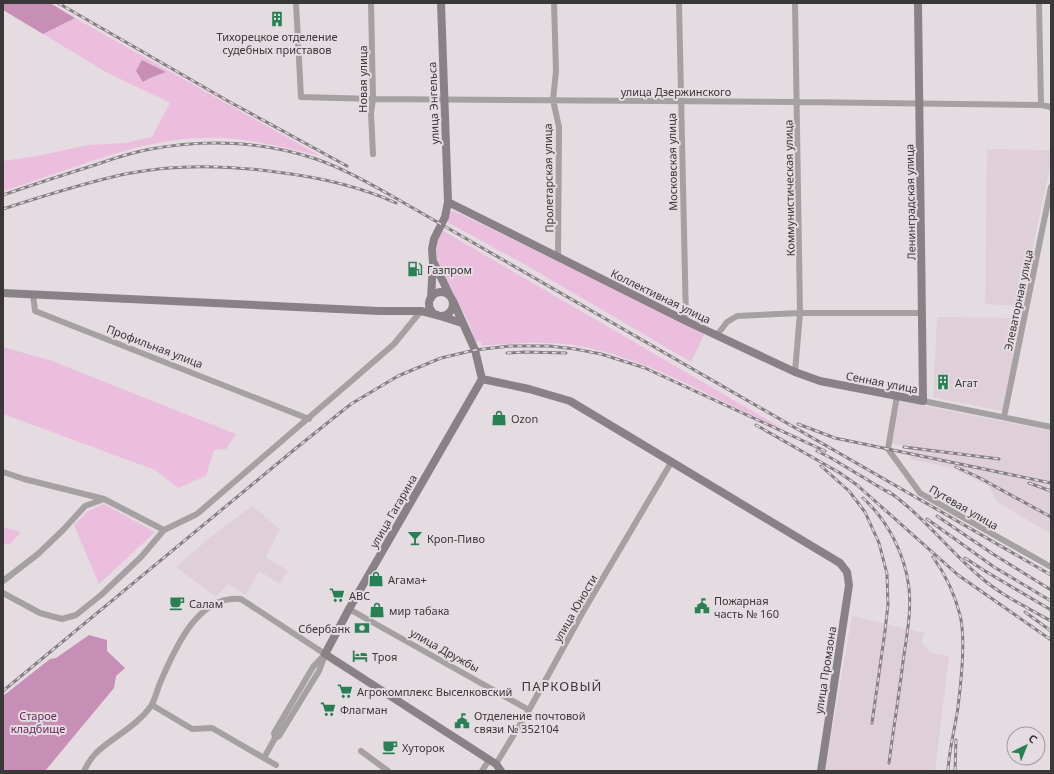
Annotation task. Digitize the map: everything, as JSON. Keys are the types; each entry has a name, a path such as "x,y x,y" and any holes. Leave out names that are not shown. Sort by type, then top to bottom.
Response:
{"main road":[{"name":"улица Энгельса","path":"430,300 433,263 432,249 434,239 445,216 448,202 441,3"},
{"name":"Ленинградская улица","path":"918,3 923,401"},
{"name":"Коллективная улица","path":"448,202 558,258 717,335"},
{"path":"433,263 452,299 475,350 482,379 529,389 570,401 672,461"},
{"path":"420,311 435,294 442,292 447,294 452,299 453,307 450,312 445,315 438,315 431,310 430,300"},
{"path":"3,294 33,294 378,311 420,311 462,323"},
{"name":"Сенная улица","path":"717,335 795,372 820,381 923,401"},
{"name":"улица Гагарина","path":"325,654 349,609 482,379"},
{"name":"улица Промзона","path":"672,461 825,552 840,563 847,572 849,585 821,771"},
{"path":"325,654 495,765"}],"street":[{"name":"улица Дзержинского","path":"296,3 300,97 373,99 1041,105 1051,107"},
{"name":"Новая улица","path":"371,3 373,154"},
{"name":"Пролетарская улица","path":"554,3 556,71 553,100 558,127 558,258"},
{"name":"Московская улица","path":"679,3 686,321"},
{"name":"Коммунистическая улица","path":"795,3 798,102 800,313 795,372"},
{"path":"1039,3 1041,105"},
{"name":"Элеваторная улица","path":"1004,417 1051,187"},
{"name":"Профильная улица","path":"33,294 35,310 309,419"},
{"path":"3,593 40,613 62,619 76,615 102,595 142,557 164,530 197,514 309,419 394,344 420,311"},
{"name":"Коллективная улица","path":"717,335 728,322 737,316 800,313 923,313"},
{"name":"Путевая улица","path":"897,396 888,449 920,493 1051,567"},
{"name":"Сенная улица","path":"923,401 1051,427"},
{"name":"улица Юности","path":"482,771 495,765 529,710 584,610 672,461"},
{"path":"3,472 24,479 104,499 164,530"},
{"path":"3,581 38,554 85,506 104,499"},
{"path":"84,771 95,754 152,705 166,668 181,639 194,621 206,610 220,602 234,598 241,599 325,654"},
{"name":"улица Дружбы","path":"349,609 529,710"},
{"name":"улица Гагарина","path":"264,758 275,738 279,736 319,671 325,654"},
{"path":"152,705 192,729 212,728 276,765"},
{"path":"361,751 388,771"}],"shaded area":[{"path":"75,18 320,156 275,145 245,140 200,138 175,140 150,144 100,158 3,191 3,161 37,156 88,145 125,143 152,137 170,103 104,71 43,34","holes":["142,60 165,72 150,77 143,82"]},
{"path":"987,149 1051,150 1051,162 1020,306 985,304"},
{"path":"454,211 705,333 691,362 524,264 447,222 450,212"},
{"path":"442,230 785,430 759,419 682,381 628,359 601,351 573,345 550,343 482,346 481,341 475,342 469,323 444,276 437,258 437,240"},
{"path":"937,317 1023,318 1003,411 933,397"},
{"path":"3,347 52,361 236,434 226,449 214,450 206,476 178,488 155,470 3,414"},
{"path":"900,401 1051,431 1051,534 997,502 989,486 952,468 909,459 912,446 892,444"},
{"path":"104,504 155,532 99,584 74,525 88,511"},
{"path":"252,506 280,529 266,557 288,571 280,584 259,571 246,595 228,584 216,597 176,567 215,533"},
{"path":"3,527 21,532 10,544 3,544"},
{"path":"852,616 925,633 921,642 931,653 949,656 935,771 825,771"}],"green space":[{"path":"3,3 50,3 75,18 43,34 3,10"},
{"path":"142,60 166,72 143,82 136,71"},
{"name":"Старое кладбище","path":"89,635 107,640 107,651 125,668 116,676 114,688 45,771 3,771 3,696 50,659 56,658"}],"railway":[{"path":"58,3 228,101 347,166"},
{"path":"3,195 124,155 171,146 213,143 255,145 275,148 316,159 345,171 392,196 1051,575"},
{"path":"3,209 125,174 163,168 182,167 238,168 307,176 367,191 396,203"},
{"path":"3,691 351,404 398,376 441,358 475,350 511,346 549,346 601,354 645,368 825,451"},
{"path":"507,353 566,353"},
{"path":"798,424 835,438 1051,483"},
{"path":"756,425 840,473 857,485 958,575 1051,640"},
{"path":"904,447 999,459"},
{"path":"817,451 891,494"},
{"path":"821,466 849,491 865,512 879,543 887,574 888,605 872,723"},
{"path":"956,467 978,477 1051,517"},
{"path":"1029,483 1051,491"},
{"path":"888,491 912,510 986,582 1013,600 1051,621"},
{"path":"863,498 880,517 894,539 904,563 910,598 908,629 889,763"},
{"path":"937,516 993,554 1051,590"},
{"path":"927,519 994,567 1051,601"},
{"path":"933,557 952,592 960,615 963,636 959,697 948,771"},
{"path":"965,558 1051,610"},
{"path":"1025,612 1051,631"},
{"path":"955,771 956,740"}],"place":[{"name":"Тихорецкое отделение судебных приставов","path":"277,19"},
{"name":"Газпром","path":"415,269"},
{"name":"Агат","path":"943,382"},
{"name":"Ozon","path":"499,418"},
{"name":"Кроп-Пиво","path":"415,538"},
{"name":"Агама+","path":"376,579"},
{"name":"ABC","path":"337,595"},
{"name":"Салам","path":"177,603"},
{"name":"Пожарная часть № 160","path":"702,606"},
{"name":"мир табака","path":"377,610"},
{"name":"Сбербанк","path":"362,628"},
{"name":"Троя","path":"360,656"},
{"name":"Агрокомплекс Выселковский","path":"345,691"},
{"name":"Флагман","path":"328,709"},
{"name":"Отделение почтовой связи № 352104","path":"462,721"},
{"name":"Хуторок","path":"390,747"}],"district":[{"name":"ПАРКОВЫЙ","path":"562,686"}]}
